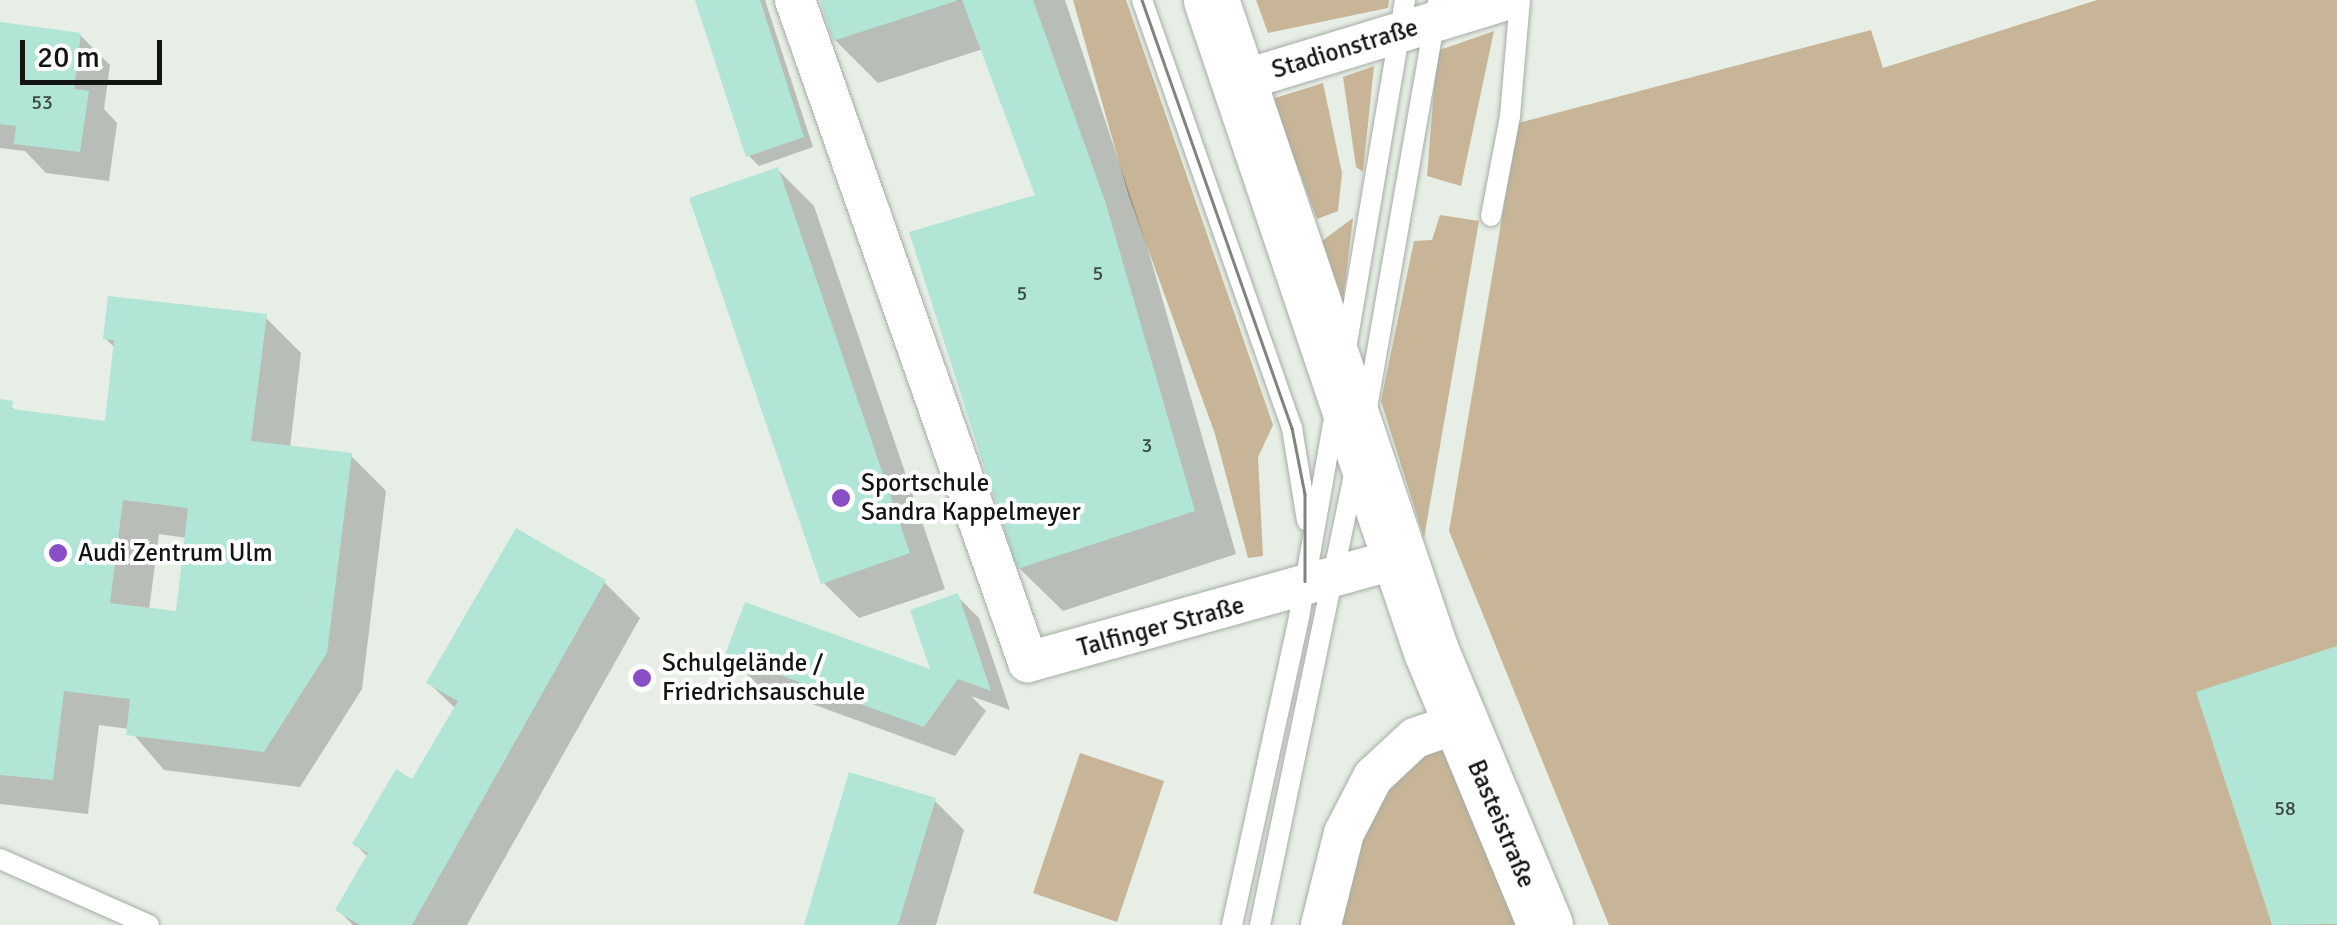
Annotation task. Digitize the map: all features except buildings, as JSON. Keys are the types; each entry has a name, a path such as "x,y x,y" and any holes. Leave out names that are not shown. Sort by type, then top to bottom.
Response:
{"street":[{"name":"Talfinger Straße","path":"795,0 1028,662 1401,558"},
{"path":"1210,0 1401,558"},
{"name":"Stadionstraße","path":"1240,81 1419,14 1508,0"},
{"name":"Basteistraße","path":"1401,558 1458,722 1545,925"},
{"path":"1320,925 1344,833 1373,777 1416,738 1458,722"}],"lane":[{"path":"1142,0 1296,440 1315,582"},
{"path":"1491,216 1510,116 1520,0"},
{"path":"1232,925 1315,582 1362,440 1419,14"},
{"path":"1260,925 1315,582 1341,375 1419,14"},
{"path":"0,859 149,925"}],"shaded area":[{"path":"1073,0 1126,0 1273,425 1258,457 1263,556 1248,558 1215,434 1128,194"},
{"path":"1256,0 1389,0 1388,8 1268,33"},
{"path":"2097,0 2337,0 2337,925 1609,925 1449,531 1518,123 1871,30 1883,68"},
{"path":"1494,31 1461,186 1427,176 1437,51"},
{"path":"1374,66 1363,172 1356,167 1343,77"},
{"path":"1323,83 1342,173 1338,211 1317,219 1272,99"},
{"path":"1440,215 1479,221 1424,538 1381,401 1414,241 1432,240"},
{"path":"1353,218 1343,301 1322,241"},
{"path":"1458,723 1545,925 1321,925 1344,833"},
{"path":"1080,753 1164,781 1117,922 1033,893"}],"tram line":[{"path":"1142,0 1292,428 1305,494 1305,581"}],"place":[{"name":"Sportschule Sandra Kappelmeyer","path":"841,498"},
{"name":"Audi Zentrum Ulm","path":"58,553"},
{"name":"Schulgelände / Friedrichsauschule","path":"642,678"}]}
